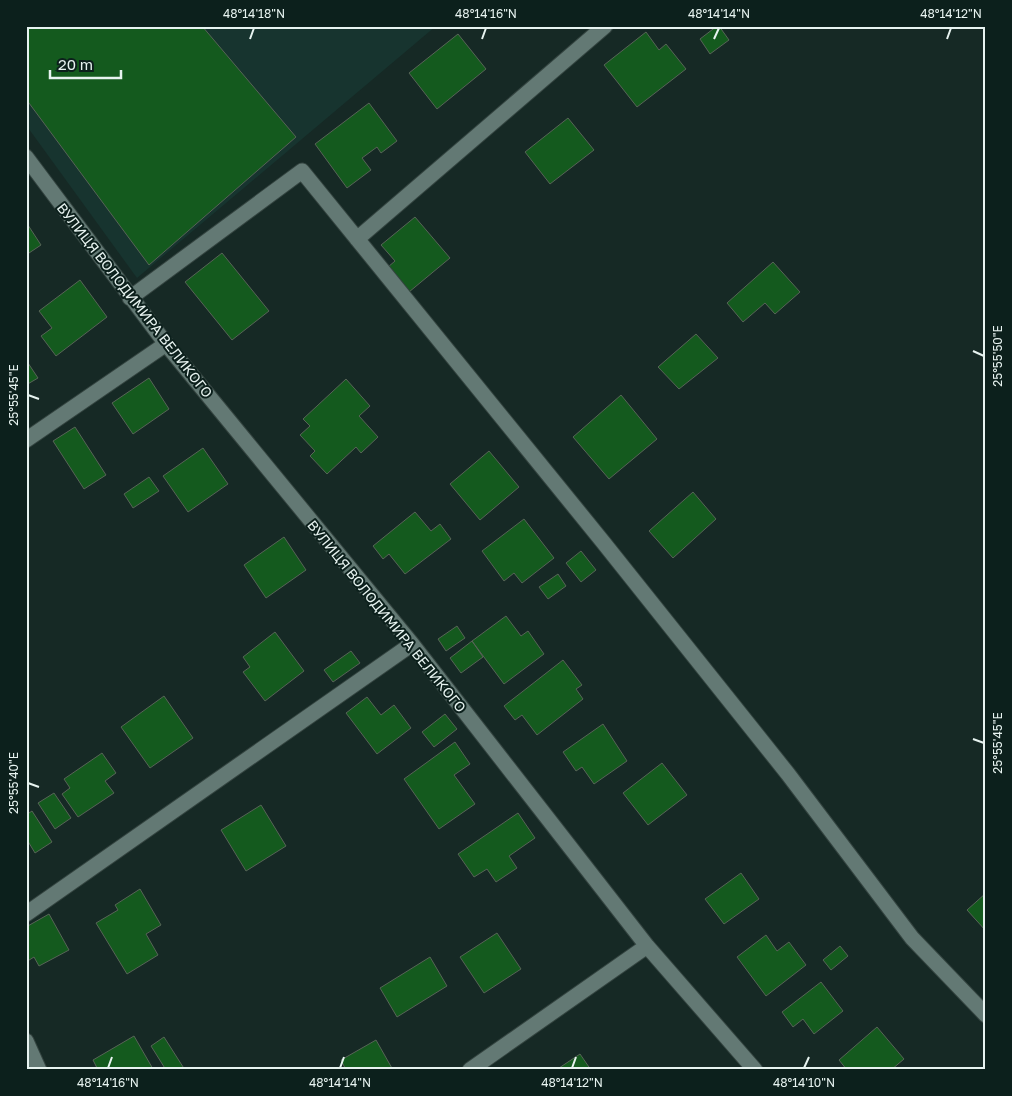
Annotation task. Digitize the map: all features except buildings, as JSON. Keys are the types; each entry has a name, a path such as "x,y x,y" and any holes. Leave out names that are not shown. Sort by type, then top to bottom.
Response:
{"street":[{"path":"357,240 605,26"},
{"name":"ВУЛИЦЯ ВОЛОДИМИРА ВЕЛИКОГО","path":"26,157 166,344 412,644 647,946 755,1070"},
{"path":"130,298 302,172 603,542 788,774 912,938 986,1015"},
{"path":"26,440 166,344"},
{"path":"26,914 412,644"},
{"path":"470,1070 647,946"},
{"path":"26,1041 39,1070"}],"shaded area":[{"path":"26,26 436,26 137,278 26,125"}]}
